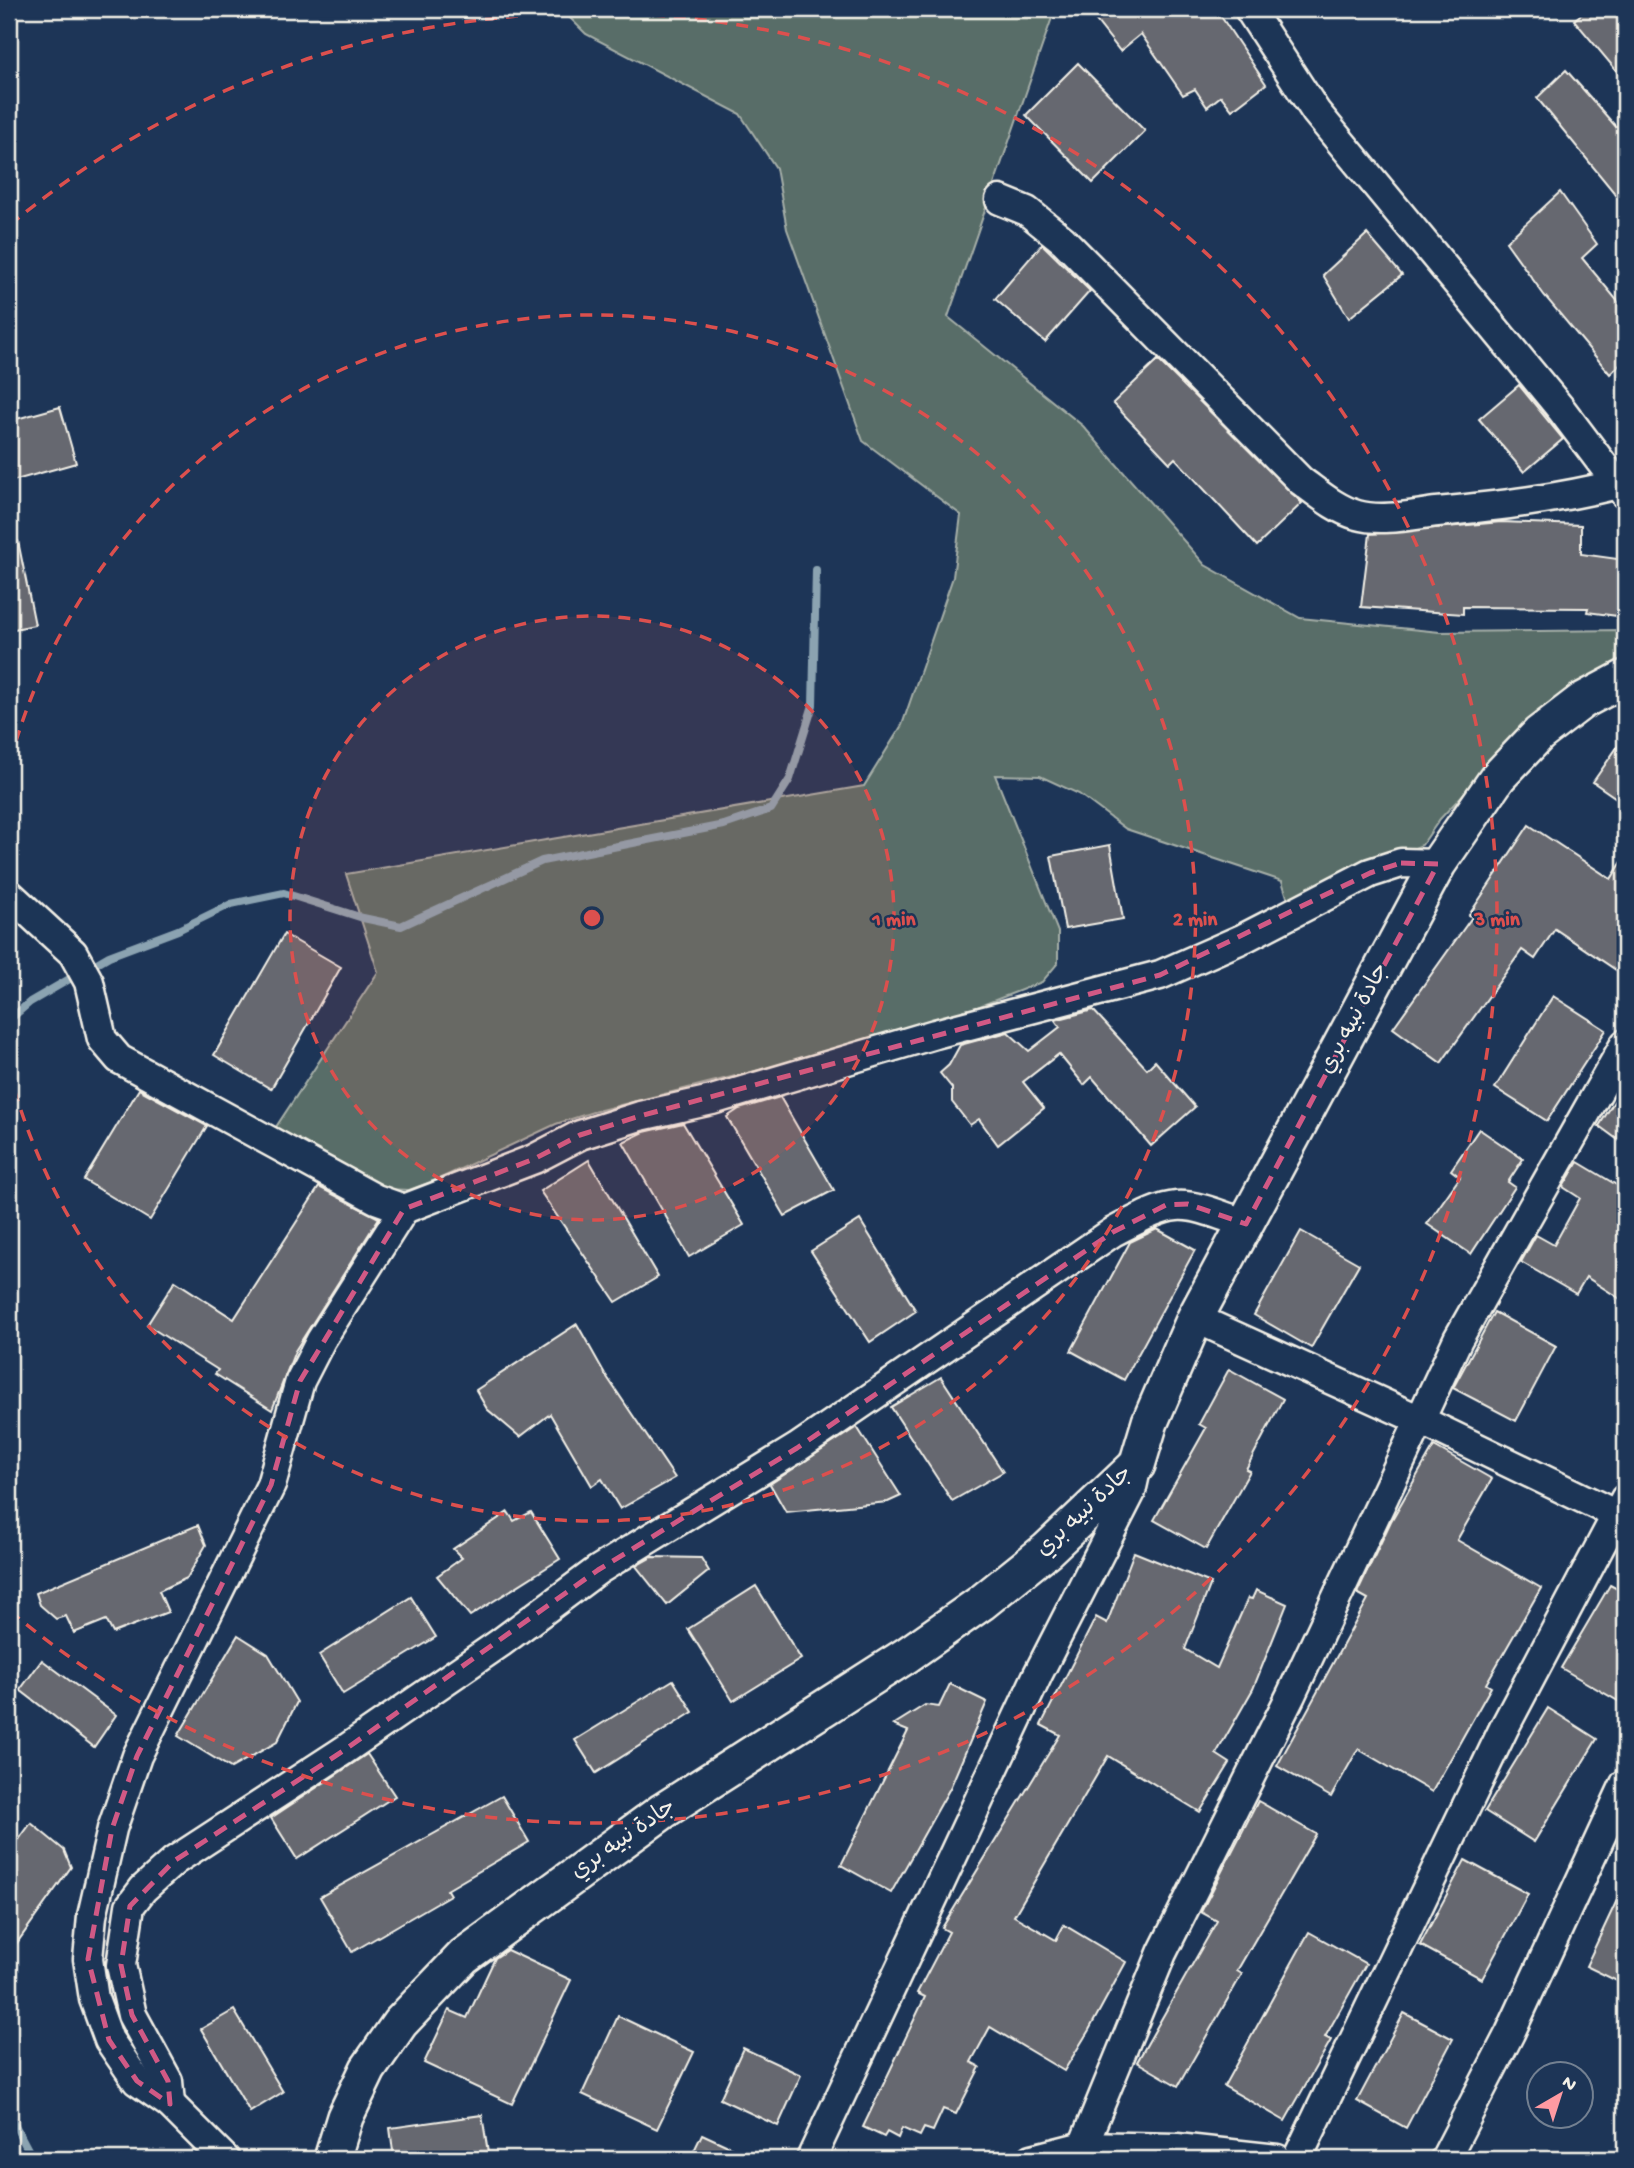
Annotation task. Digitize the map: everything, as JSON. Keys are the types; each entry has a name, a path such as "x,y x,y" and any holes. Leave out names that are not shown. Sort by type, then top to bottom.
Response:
{"street":[{"path":"1000,200 1027,211 1063,240 1301,481 1331,503 1358,515 1389,517 1517,504 1622,489 1514,351 1315,112 1249,9"},
{"name":"جادة نبيه بري","path":"332,2159 345,2118 368,2069 400,2023 464,1956 663,1811 907,1655 981,1603 1047,1550 1136,1465 1150,1422 1195,1318 1438,864 1498,777 1539,734 1583,701 1625,678"},
{"path":"225,2159 170,2104 137,2081 109,2040 94,1999 88,1959 92,1916 112,1829 137,1756 271,1485 300,1381 321,1340 404,1209 534,1159 580,1135 640,1116 712,1100 934,1034 1160,975 1244,938 1370,873 1401,863 1438,864"},
{"path":"9,894 73,953 89,982 102,1039 119,1059 376,1199 404,1209"},
{"path":"1083,2146 1162,1953 1297,1683 1420,1420 1482,1294 1625,1044"},
{"path":"170,2104 168,2081 132,2015 121,1965 131,1906 143,1889 174,1861 343,1751 500,1643 598,1570 797,1448 1113,1232 1166,1205 1188,1204 1246,1224"},
{"path":"1195,1318 1621,1507 1504,1728 1297,2159"},
{"path":"811,2159 1038,1674 1131,1492 1136,1465"},
{"path":"1445,2159 1510,2033 1623,1794"},
{"path":"1032,2159 1083,2146 1177,2148 1277,2159"}],"highlighted area":[{"path":"1401,863 1438,864 1246,1224 1188,1204 1166,1205 1113,1232 797,1448 598,1570 343,1751 174,1861 130,1906 121,1965 132,2015 168,2081 170,2104 137,2081 109,2040 88,1959 112,1829 137,1756 271,1485 300,1381 404,1209 534,1159 580,1135 640,1116 1160,975 1370,873"}],"green space":[{"path":"561,9 1055,9 948,317 1083,426 1205,565 1300,618 1440,632 1625,630 1625,667 1514,740 1440,819 1422,845 1288,900 1282,881 1126,829 1079,794 1040,776 995,775 1058,932 1058,963 1042,982 918,1030 593,1112 556,1124 439,1179 409,1190 386,1189 274,1130 378,972 346,874 864,786 902,725 953,577 961,515 863,441 787,229 776,168 740,114 586,34"}],"building":[{"path":"1087,9 1216,9 1266,84 1232,110 1221,96 1207,107 1195,89 1183,95 1141,34 1120,51"},
{"path":"1588,9 1625,9 1625,81 1574,20"},
{"path":"1078,63 1145,131 1093,183 1026,115"},
{"path":"1566,70 1625,137 1625,206 1537,98"},
{"path":"1560,192 1597,244 1582,258 1625,310 1625,360 1610,374 1544,295 1506,242"},
{"path":"1367,234 1402,275 1349,318 1323,275"},
{"path":"1042,244 1090,291 1045,342 995,299"},
{"path":"1158,360 1302,503 1257,546 1175,458 1170,463 1113,403"},
{"path":"1519,385 1563,439 1524,472 1479,419"},
{"path":"60,407 76,463 9,482 9,421"},
{"path":"1501,522 1581,525 1581,554 1625,560 1625,617 1587,612 1588,608 1463,607 1463,614 1361,607 1370,534"},
{"path":"18,541 35,625 9,630 9,542"},
{"path":"1625,736 1625,804 1593,782"},
{"path":"1529,825 1611,879 1625,857 1625,976 1555,929 1535,959 1522,950 1441,1063 1393,1028 1472,917 1469,915"},
{"path":"1110,845 1123,919 1065,929 1051,856"},
{"path":"284,934 341,967 271,1089 214,1055"},
{"path":"1553,996 1606,1030 1547,1121 1495,1088"},
{"path":"1093,1010 1147,1069 1155,1061 1195,1107 1151,1146 1092,1077 1084,1085 1059,1054 1023,1082 1044,1108 998,1145 979,1119 970,1125 952,1102 952,1088 940,1073 949,1065 960,1045 1008,1032 1029,1051 1060,1027 1055,1020"},
{"path":"1625,1084 1625,1145 1599,1126"},
{"path":"139,1089 207,1126 150,1220 84,1180"},
{"path":"780,1097 834,1190 785,1216 727,1117 739,1109"},
{"path":"683,1123 744,1225 689,1257 623,1142 644,1132"},
{"path":"1479,1129 1523,1159 1508,1182 1515,1187 1471,1254 1427,1224 1460,1177 1451,1170"},
{"path":"589,1160 658,1277 616,1302 540,1191"},
{"path":"1578,1162 1625,1190 1625,1302 1586,1277 1576,1294 1521,1262 1536,1235 1554,1245 1580,1198 1563,1187"},
{"path":"319,1187 379,1218 295,1351 272,1410 215,1374 218,1370 147,1325 175,1281 234,1319"},
{"path":"860,1220 916,1311 870,1342 811,1251"},
{"path":"1157,1229 1195,1250 1124,1380 1071,1351 1130,1242"},
{"path":"1301,1231 1359,1264 1311,1348 1254,1315"},
{"path":"1494,1312 1556,1346 1516,1421 1453,1388"},
{"path":"577,1324 605,1374 675,1478 620,1509 602,1479 592,1486 550,1414 520,1437 487,1409 476,1390"},
{"path":"1229,1369 1283,1399 1246,1469 1250,1471 1206,1549 1154,1520 1206,1428 1199,1424"},
{"path":"941,1377 1003,1472 952,1501 891,1407"},
{"path":"857,1427 901,1496 888,1502 786,1512 770,1484"},
{"path":"1434,1446 1492,1479 1457,1540 1541,1588 1486,1684 1491,1687 1432,1792 1358,1749 1331,1797 1277,1766 1368,1599 1357,1593 1391,1521"},
{"path":"508,1512 514,1521 531,1512 560,1559 470,1616 437,1576 462,1558 453,1549"},
{"path":"198,1525 206,1545 187,1578 159,1591 168,1612 113,1633 106,1620 74,1633 66,1616 56,1619 40,1605 36,1593"},
{"path":"1134,1552 1211,1583 1185,1649 1217,1668 1248,1598 1252,1599 1256,1590 1287,1604 1253,1689 1216,1754 1230,1763 1200,1812 1108,1756 1014,1916 1056,1940 1064,1925 1126,1962 1089,2030 1064,2071 990,2027 971,2062 980,2067 956,2114 943,2109 933,2131 924,2128 920,2136 902,2128 898,2138 887,2132 884,2137 863,2127 925,1997 917,1993 949,1932 942,1928 1060,1735 1041,1725 1096,1617 1107,1623"},
{"path":"652,1557 701,1558 709,1571 667,1605 636,1566"},
{"path":"1610,1585 1625,1593 1625,1705 1561,1668"},
{"path":"756,1586 801,1659 733,1701 688,1629"},
{"path":"411,1597 436,1637 343,1694 319,1655"},
{"path":"238,1635 268,1654 297,1702 277,1742 231,1768 178,1736"},
{"path":"42,1660 116,1715 94,1747 20,1690"},
{"path":"673,1680 693,1712 596,1773 575,1740"},
{"path":"950,1684 987,1702 950,1788 891,1893 841,1865 908,1731 893,1725 925,1705 939,1707"},
{"path":"1548,1708 1597,1739 1534,1842 1485,1811"},
{"path":"367,1754 395,1796 297,1859 271,1818"},
{"path":"502,1796 529,1842 447,1890 450,1895 352,1952 320,1897"},
{"path":"1258,1801 1316,1834 1237,1971 1242,1974 1178,2086 1137,2062 1217,1921 1201,1912"},
{"path":"31,1823 64,1850 71,1867 9,1954 9,1853"},
{"path":"1465,1860 1528,1894 1482,1979 1420,1945"},
{"path":"1625,1883 1625,1985 1586,1966"},
{"path":"1309,1932 1366,1964 1325,2037 1331,2040 1285,2121 1224,2086"},
{"path":"507,1950 571,1980 512,2104 424,2063 449,2010 467,2018 495,1958"},
{"path":"234,2010 283,2092 250,2112 201,2029"},
{"path":"1404,2013 1453,2039 1406,2128 1357,2101"},
{"path":"618,2016 694,2052 657,2129 582,2094"},
{"path":"743,2048 801,2075 778,2126 720,2099"},
{"path":"482,2115 489,2159 394,2159 390,2128"},
{"path":"702,2134 756,2159 690,2159"}],"waterway":[{"path":"9,1020 30,1002 109,956 178,930 231,904 284,893 363,918 401,926 542,861 724,825 771,809 790,779 813,705 816,570"},
{"path":"9,2114 33,2159"}]}
